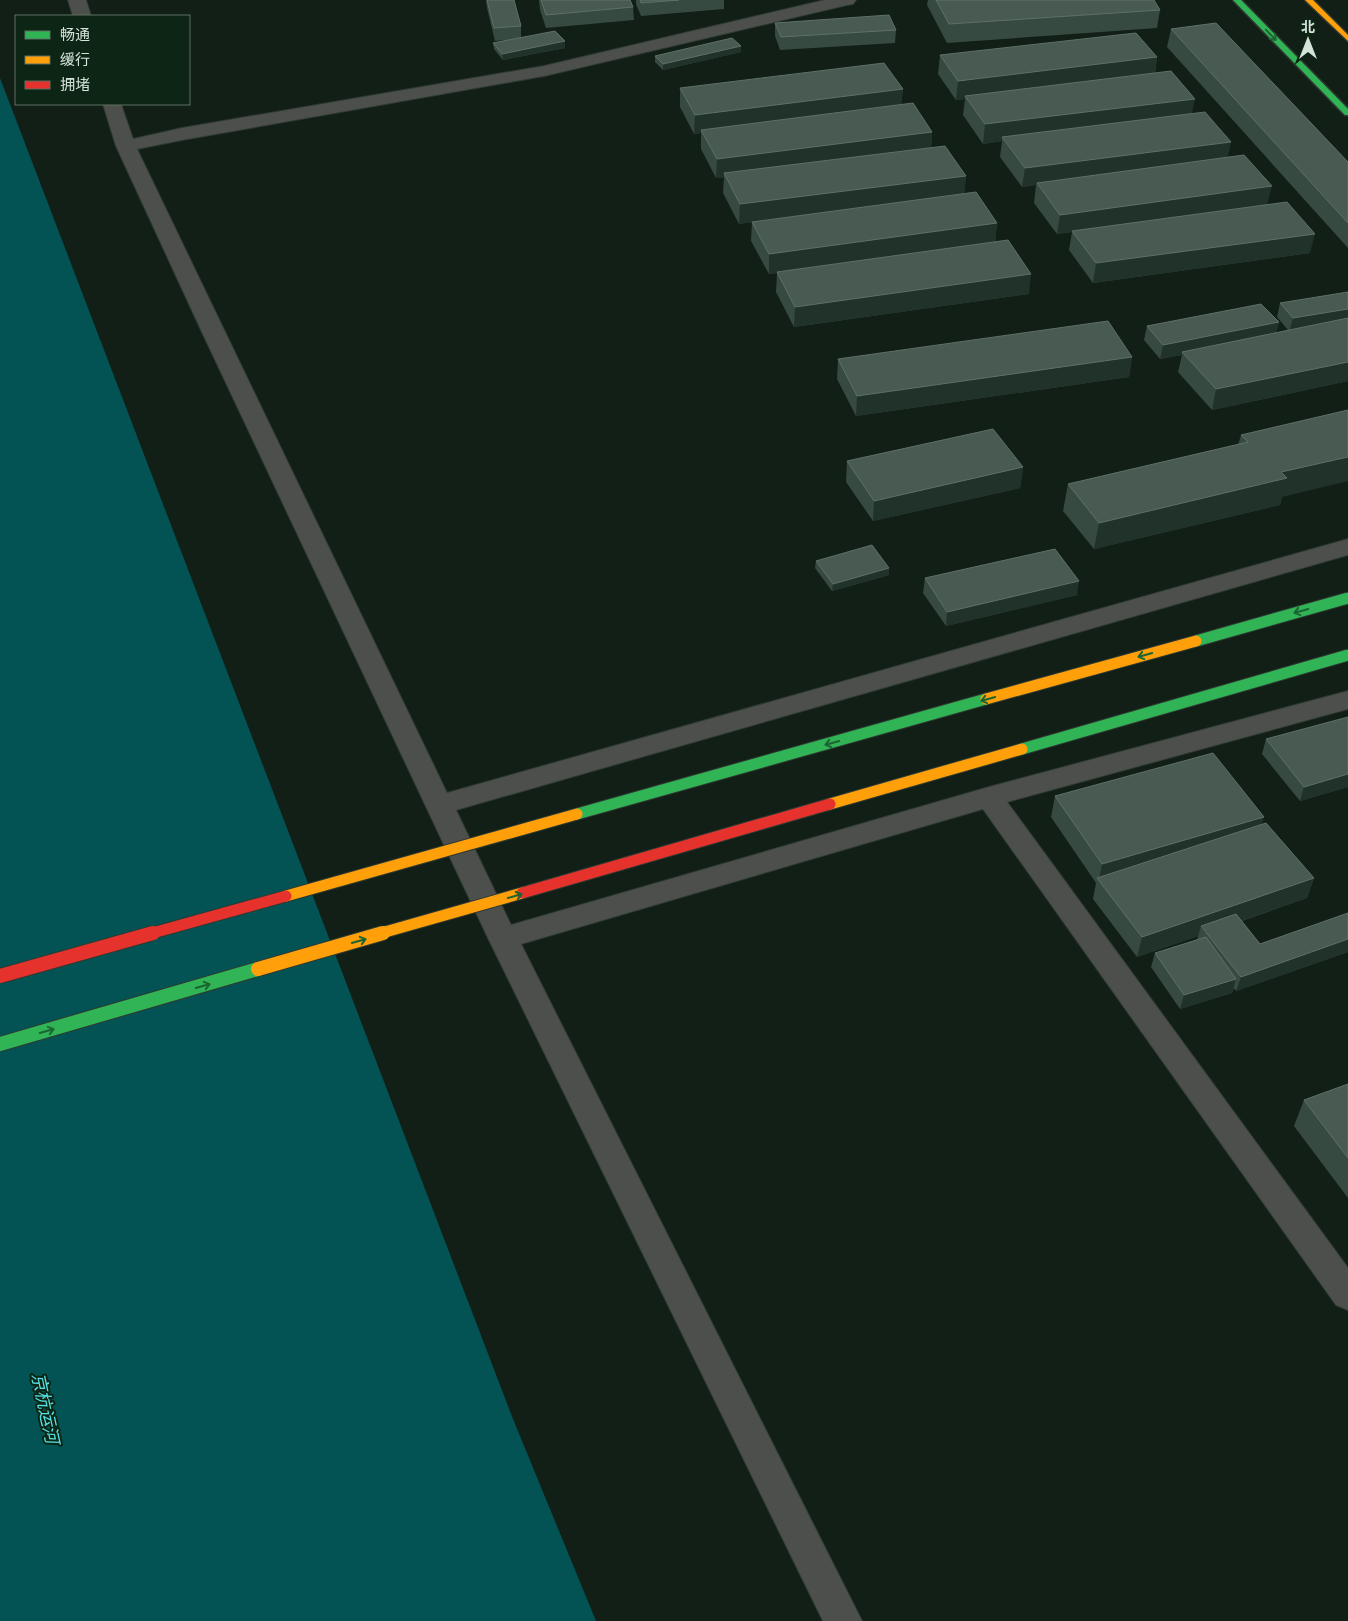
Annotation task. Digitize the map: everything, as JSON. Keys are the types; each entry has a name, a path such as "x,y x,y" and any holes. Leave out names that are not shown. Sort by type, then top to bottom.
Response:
{"street":[{"path":"77,0 82,15"},
{"path":"126,146 182,134 544,71 847,0"},
{"path":"1237,0 1348,113"},
{"path":"1309,0 1348,39"},
{"path":"112,105 126,146 216,339 503,938 842,1621"},
{"path":"439,805 1348,547"},
{"path":"0,976 1348,598"},
{"path":"0,1044 1348,655"},
{"path":"503,938 989,797 1348,700"},
{"path":"989,797 1348,1295"}],"water":[{"name":"京杭运河","path":"0,78 513,1419 596,1621 0,1621"}],"building":[{"path":"487,0 514,0 521,26 494,28"},
{"path":"541,0 630,0 633,7 546,15"},
{"path":"640,0 679,0 641,3"},
{"path":"936,0 1154,0 1160,10 949,24"},
{"path":"889,15 896,30 781,37 775,23"},
{"path":"1216,23 1348,162 1348,223 1171,29"},
{"path":"555,31 565,41 502,54 493,43"},
{"path":"1136,33 1157,57 958,81 940,55"},
{"path":"732,38 741,46 663,64 655,56"},
{"path":"884,63 903,89 695,115 680,88"},
{"path":"1171,71 1195,99 985,124 965,96"},
{"path":"913,103 932,132 717,159 701,130"},
{"path":"1205,112 1231,142 1025,168 1002,137"},
{"path":"945,146 966,176 740,204 724,173"},
{"path":"1244,155 1272,186 1060,215 1037,183"},
{"path":"976,192 997,223 769,254 752,222"},
{"path":"1287,202 1315,234 1096,263 1072,231"},
{"path":"1008,240 1031,274 795,307 777,272"},
{"path":"1348,292 1348,309 1293,318 1280,303"},
{"path":"1261,304 1279,322 1163,345 1147,326"},
{"path":"1348,318 1348,362 1216,389 1182,352"},
{"path":"1108,321 1132,357 857,396 838,359"},
{"path":"1348,410 1348,457 1281,472 1287,478 1099,523 1068,484 1248,442 1241,435"},
{"path":"993,429 1023,467 874,501 847,461"},
{"path":"872,545 889,568 833,584 816,561"},
{"path":"1055,549 1079,581 947,612 925,578"},
{"path":"1348,717 1348,774 1304,787 1266,739"},
{"path":"1213,753 1264,817 1102,864 1055,796"},
{"path":"1266,823 1314,878 1142,937 1097,878"},
{"path":"1348,913 1348,939 1241,977 1201,926 1236,914 1260,944"},
{"path":"1206,937 1236,979 1184,995 1155,953"},
{"path":"1348,1084 1348,1158 1304,1100"}],"traffic: fast":[{"path":"1237,0 1348,113"},
{"path":"1196,641 1348,598"},
{"path":"1022,749 1348,655"},
{"path":"577,814 986,699"},
{"path":"0,1044 258,969"}],"traffic: slow":[{"path":"1309,0 1348,39"},
{"path":"986,699 1196,641"},
{"path":"830,804 1022,749"},
{"path":"286,896 577,814"},
{"path":"258,969 522,893"}],"traffic: jam":[{"path":"522,893 830,804"},
{"path":"0,976 286,896"}]}
